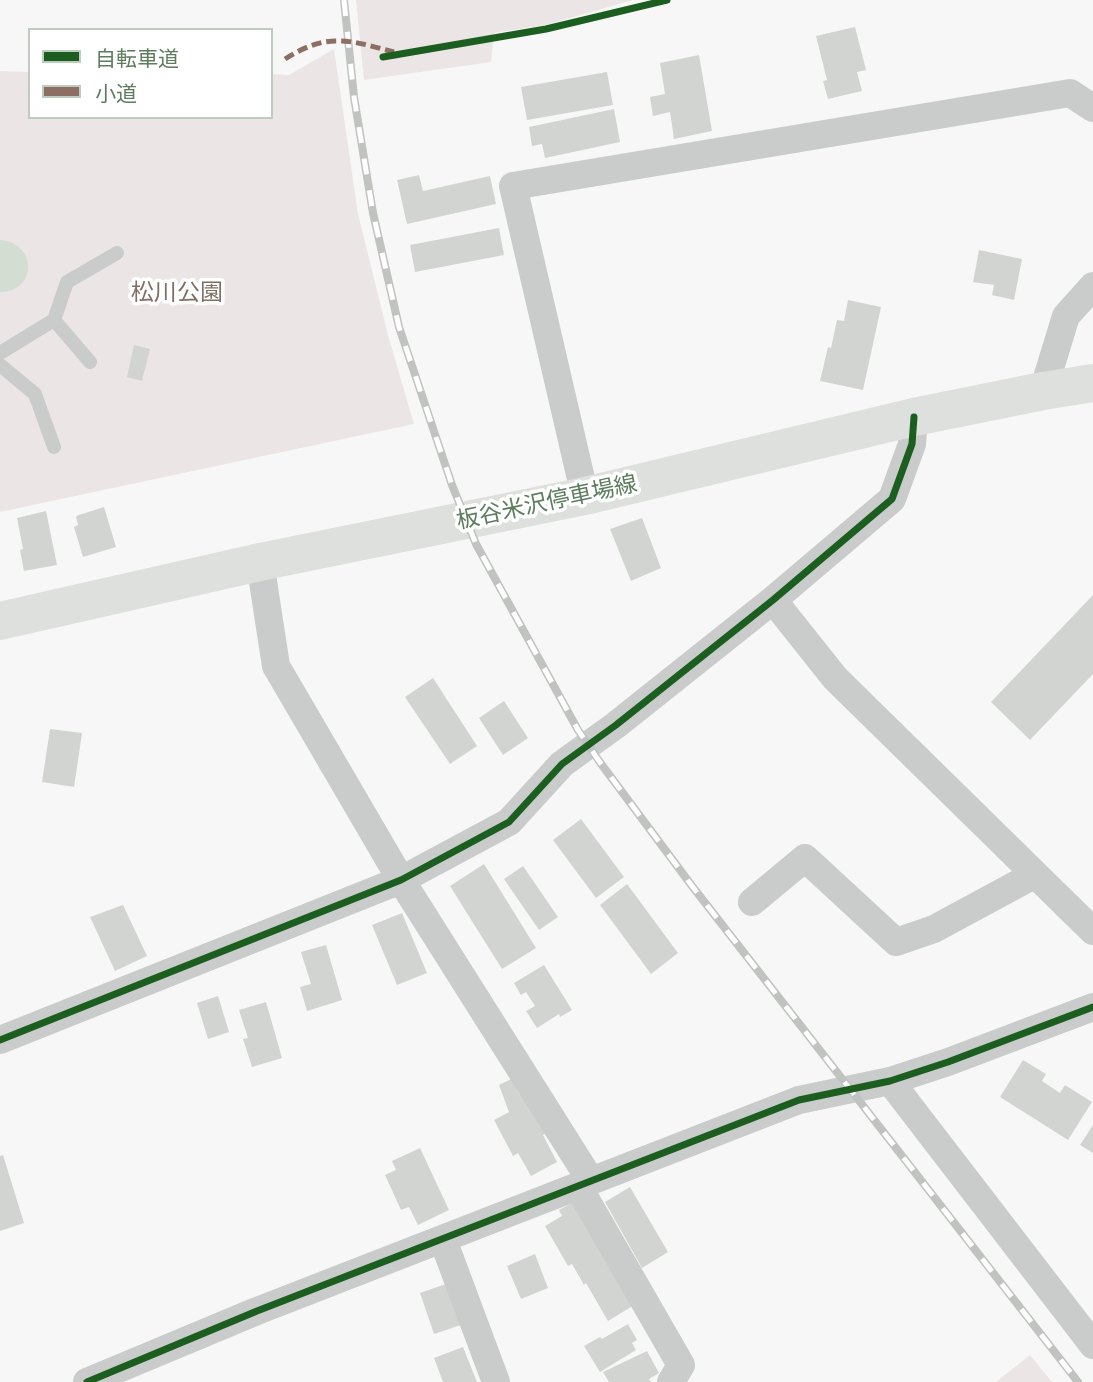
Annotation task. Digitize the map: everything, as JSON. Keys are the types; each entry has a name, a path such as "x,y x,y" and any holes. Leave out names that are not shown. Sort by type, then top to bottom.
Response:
{"main road":[{"name":"板谷米沢停車場線","path":"0,621 260,562 585,496 914,417 1093,383"}],"street":[{"path":"585,496 513,186 1070,93 1093,108"},
{"path":"1043,391 1066,316 1093,286"},
{"path":"0,1040 401,880 509,822 562,764 616,725 773,600 892,499 912,444 914,417"},
{"path":"260,562 276,666 401,880 584,1183 681,1365 671,1382"},
{"path":"773,600 835,678 1093,931"},
{"path":"752,902 805,858 896,942 934,929 1034,875"},
{"path":"87,1382 257,1311 799,1100 890,1081 1093,1007"},
{"path":"890,1081 1093,1345"},
{"path":"443,1240 496,1382"}],"lane":[{"path":"0,353 54,320 67,282 117,253"},
{"path":"54,320 90,362"},
{"path":"0,365 35,394 54,447"}],"green space":[{"path":"356,0 633,0 546,25 494,33 491,62 364,80"},
{"name":"松川公園","path":"334,49 358,214 388,335 414,424 0,512 0,71 28,72 28,119 273,119 273,74 289,75"},
{"path":"1030,1355 1052,1382 996,1382"}],"shaded area":[{"path":"0,240 21,249 28,267 21,284 12,290 0,292"}],"building":[{"path":"855,27 866,70 857,72 862,91 828,99 823,81 827,80 816,36"},
{"path":"699,55 712,131 674,139 670,112 653,116 650,97 665,94 660,63"},
{"path":"607,72 613,105 527,120 521,87"},
{"path":"614,109 620,142 545,158 542,144 532,146 529,127"},
{"path":"419,175 423,191 490,176 496,204 407,224 397,180"},
{"path":"499,228 504,255 415,272 410,245"},
{"path":"979,250 1022,259 1014,300 992,295 994,285 973,282"},
{"path":"848,300 881,307 863,390 820,381 837,320 844,321"},
{"path":"134,345 150,349 142,381 127,377"},
{"path":"104,507 116,547 83,557 74,527 78,525 76,516"},
{"path":"46,511 57,565 24,571 17,518"},
{"path":"642,518 661,568 631,581 610,529"},
{"path":"1093,595 1093,674 1030,740 991,702"},
{"path":"433,678 477,746 450,764 405,697"},
{"path":"504,701 528,738 503,755 479,718"},
{"path":"50,729 82,733 74,787 42,782"},
{"path":"581,819 624,877 596,898 553,840"},
{"path":"484,864 536,948 502,969 450,886"},
{"path":"523,866 558,917 539,930 504,879"},
{"path":"627,884 678,953 651,974 600,905"},
{"path":"123,905 147,956 115,971 90,917"},
{"path":"402,913 427,973 397,985 372,925"},
{"path":"326,945 342,1000 307,1011 300,987 311,984 301,952"},
{"path":"544,965 572,1010 560,1017 559,1014 537,1028 526,1011 535,1006 526,992 521,995 514,983"},
{"path":"218,996 229,1032 208,1039 197,1003"},
{"path":"266,1002 282,1058 252,1067 243,1039 248,1038 239,1010"},
{"path":"1023,1060 1046,1074 1042,1081 1060,1093 1065,1085 1092,1102 1068,1140 1000,1097"},
{"path":"511,1079 520,1095 522,1094 551,1131 543,1135 557,1162 531,1176 518,1153 513,1156 494,1120 509,1112 499,1085"},
{"path":"1093,1125 1093,1153 1080,1145"},
{"path":"420,1148 449,1210 418,1225 409,1207 401,1210 385,1175 396,1170 392,1161"},
{"path":"3,1155 24,1223 0,1231 0,1156"},
{"path":"630,1187 668,1252 642,1268 605,1202"},
{"path":"575,1201 636,1304 608,1321 586,1283 584,1285 572,1264 568,1266 545,1226 562,1216 559,1210"},
{"path":"535,1254 548,1288 521,1299 507,1266"},
{"path":"446,1284 461,1325 434,1334 420,1293"},
{"path":"628,1324 637,1340 632,1343 636,1350 600,1372 584,1346"},
{"path":"463,1347 477,1382 443,1382 434,1358"},
{"path":"647,1351 659,1373 649,1379 651,1382 609,1382 603,1372"}],"railway":[{"path":"344,0 354,97 373,213 399,327 452,485 476,544 578,730 599,761 692,886 1078,1382"}],"marked path":[{"path":"285,59 313,45 338,41 394,52"}],"cycle path":[{"path":"383,57 546,29 667,0"},
{"path":"0,1040 401,880 509,822 562,764 616,725 773,600 892,499 912,444 914,417"},
{"path":"87,1382 257,1311 799,1100 890,1081 1093,1007"}]}
